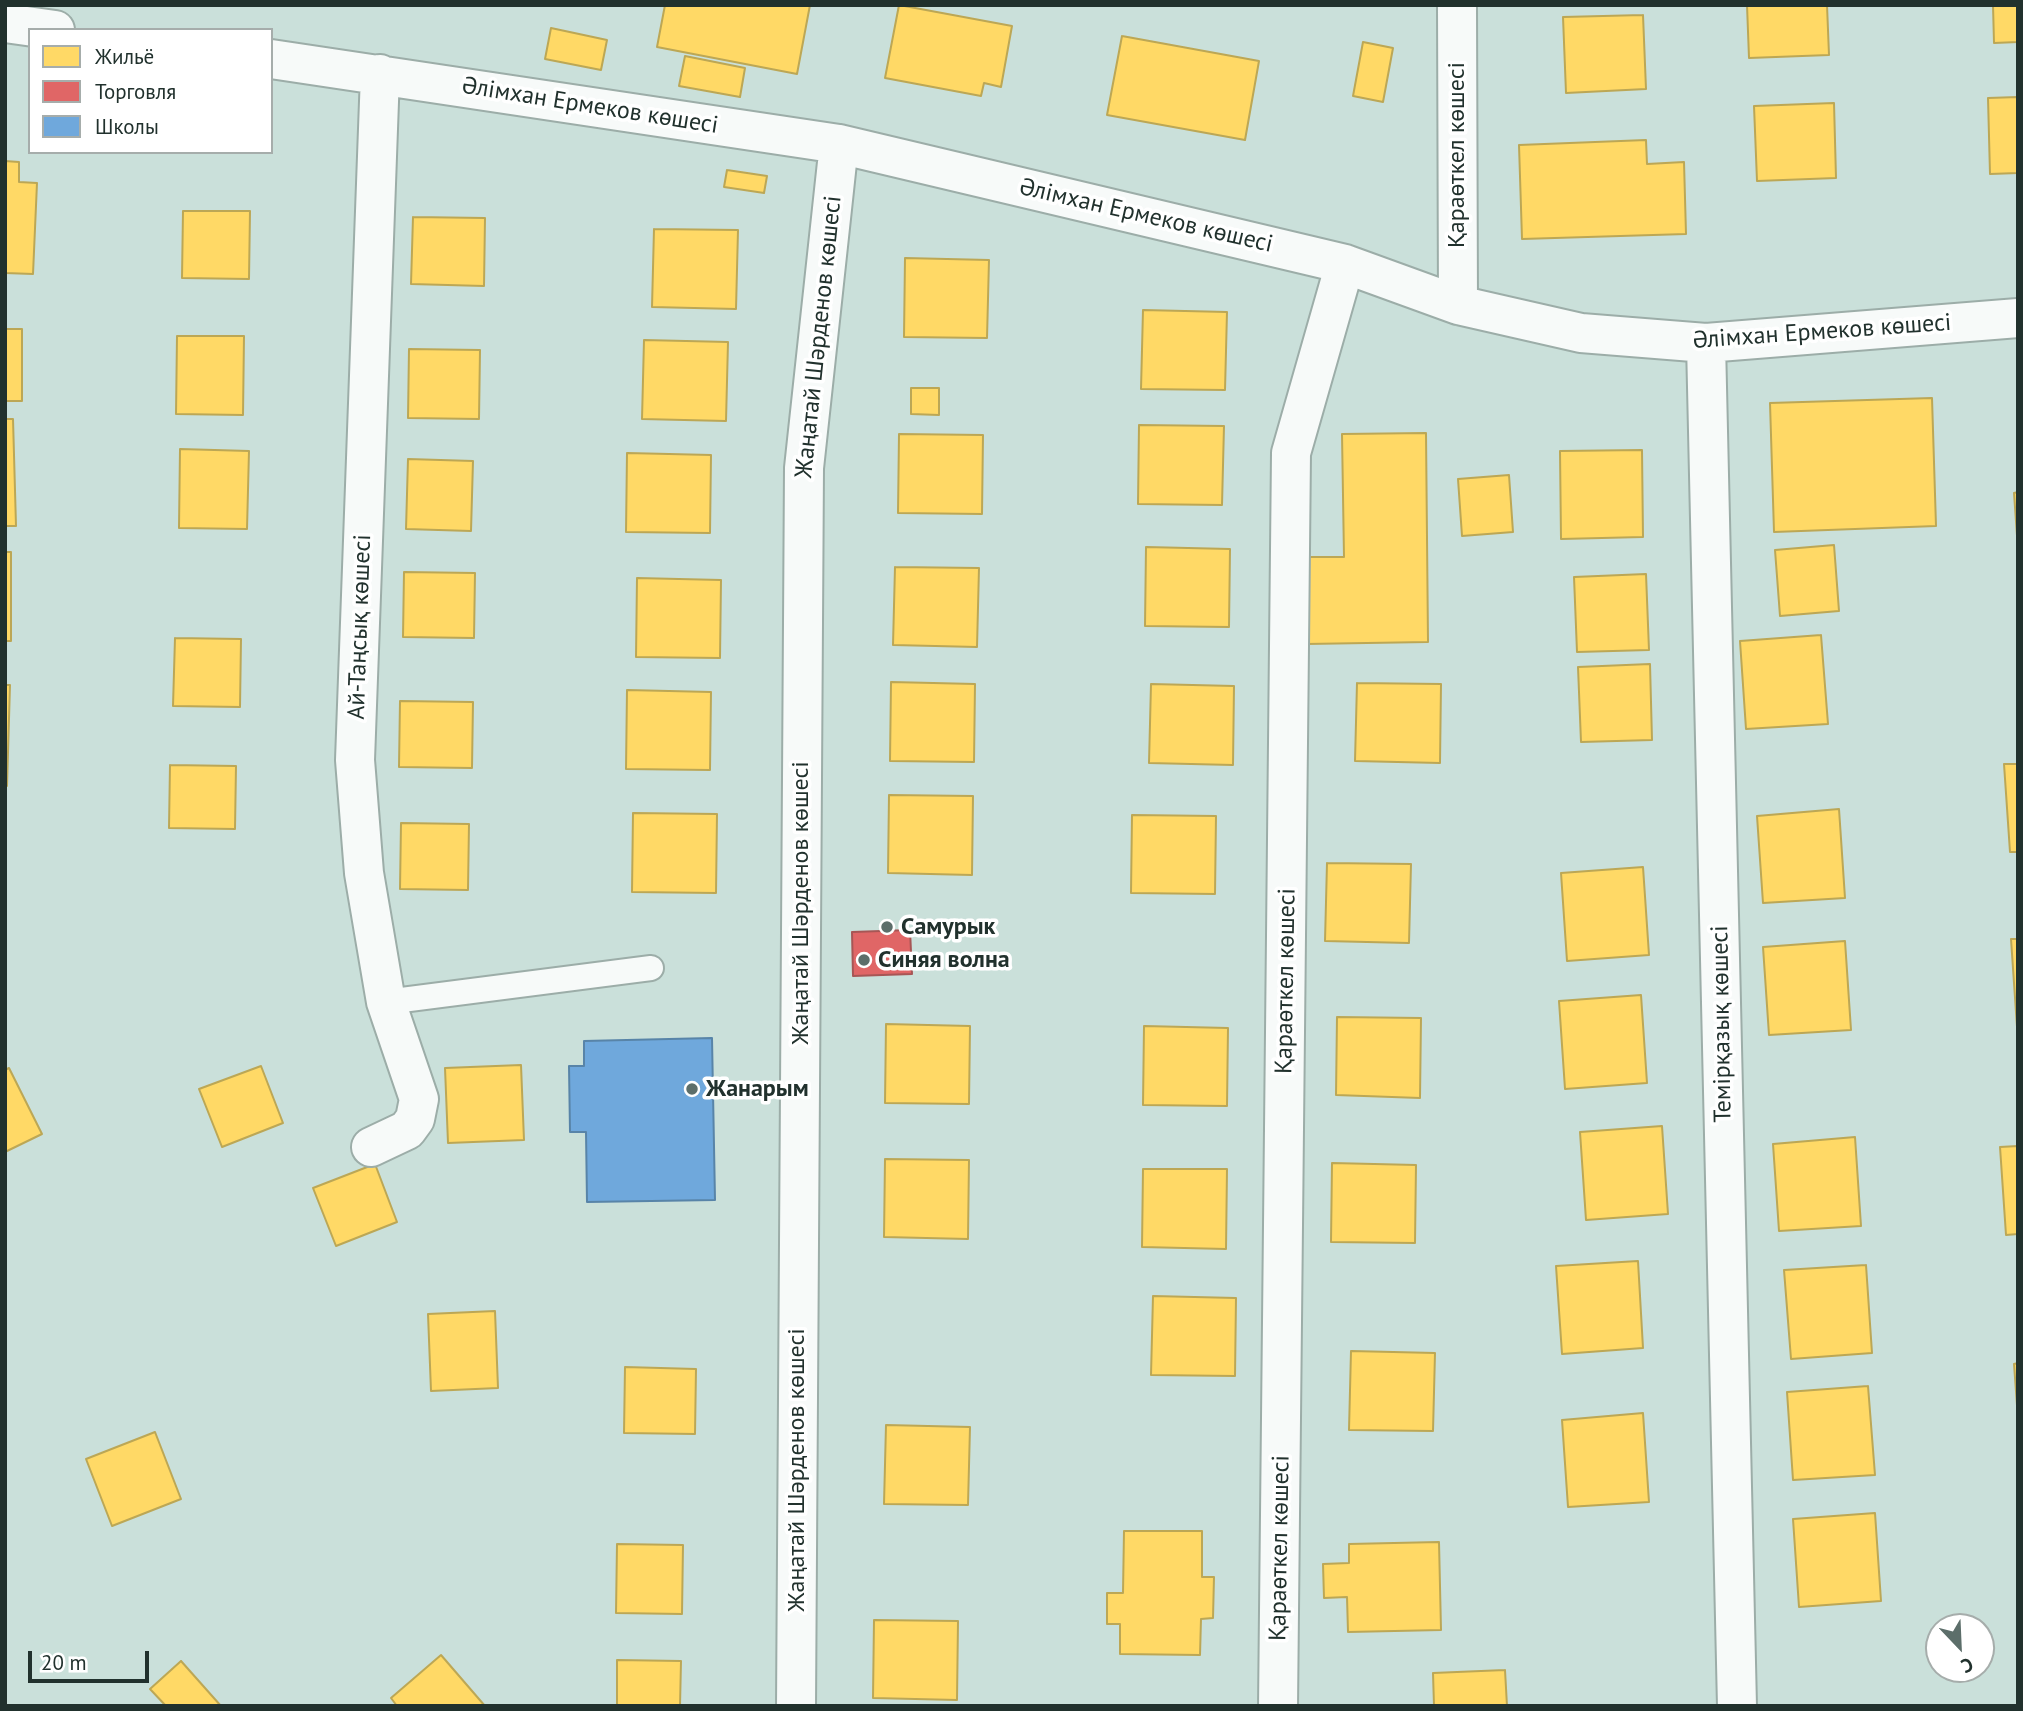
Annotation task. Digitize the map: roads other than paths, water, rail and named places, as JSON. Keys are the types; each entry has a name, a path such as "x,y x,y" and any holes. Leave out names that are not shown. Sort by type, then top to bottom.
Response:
{"street":[{"name":"Қараөткел көшесі","path":"1457,5 1458,305"},
{"path":"5,23 41,28"},
{"name":"Әлімхан Ермеков көшесі","path":"273,59 839,144 1345,264 1458,305 1581,333 1706,343 2018,318"},
{"name":"Ай-Таңсық көшесі","path":"371,1147 407,1130 415,1119 419,1099 386,1002 364,873 355,760 380,74"},
{"name":"Жаңатай Шәрденов көшесі","path":"796,1706 804,468 839,144"},
{"name":"Қараөткел көшесі","path":"1278,1706 1291,453 1345,264"},
{"name":"Темірқазық көшесі","path":"1706,343 1737,1706"}],"lane":[{"path":"386,1002 651,968"}],"place":[{"name":"Самурык","path":"887,927"},
{"name":"Синяя волна","path":"864,960"},
{"name":"Жанарым","path":"692,1089"}]}
